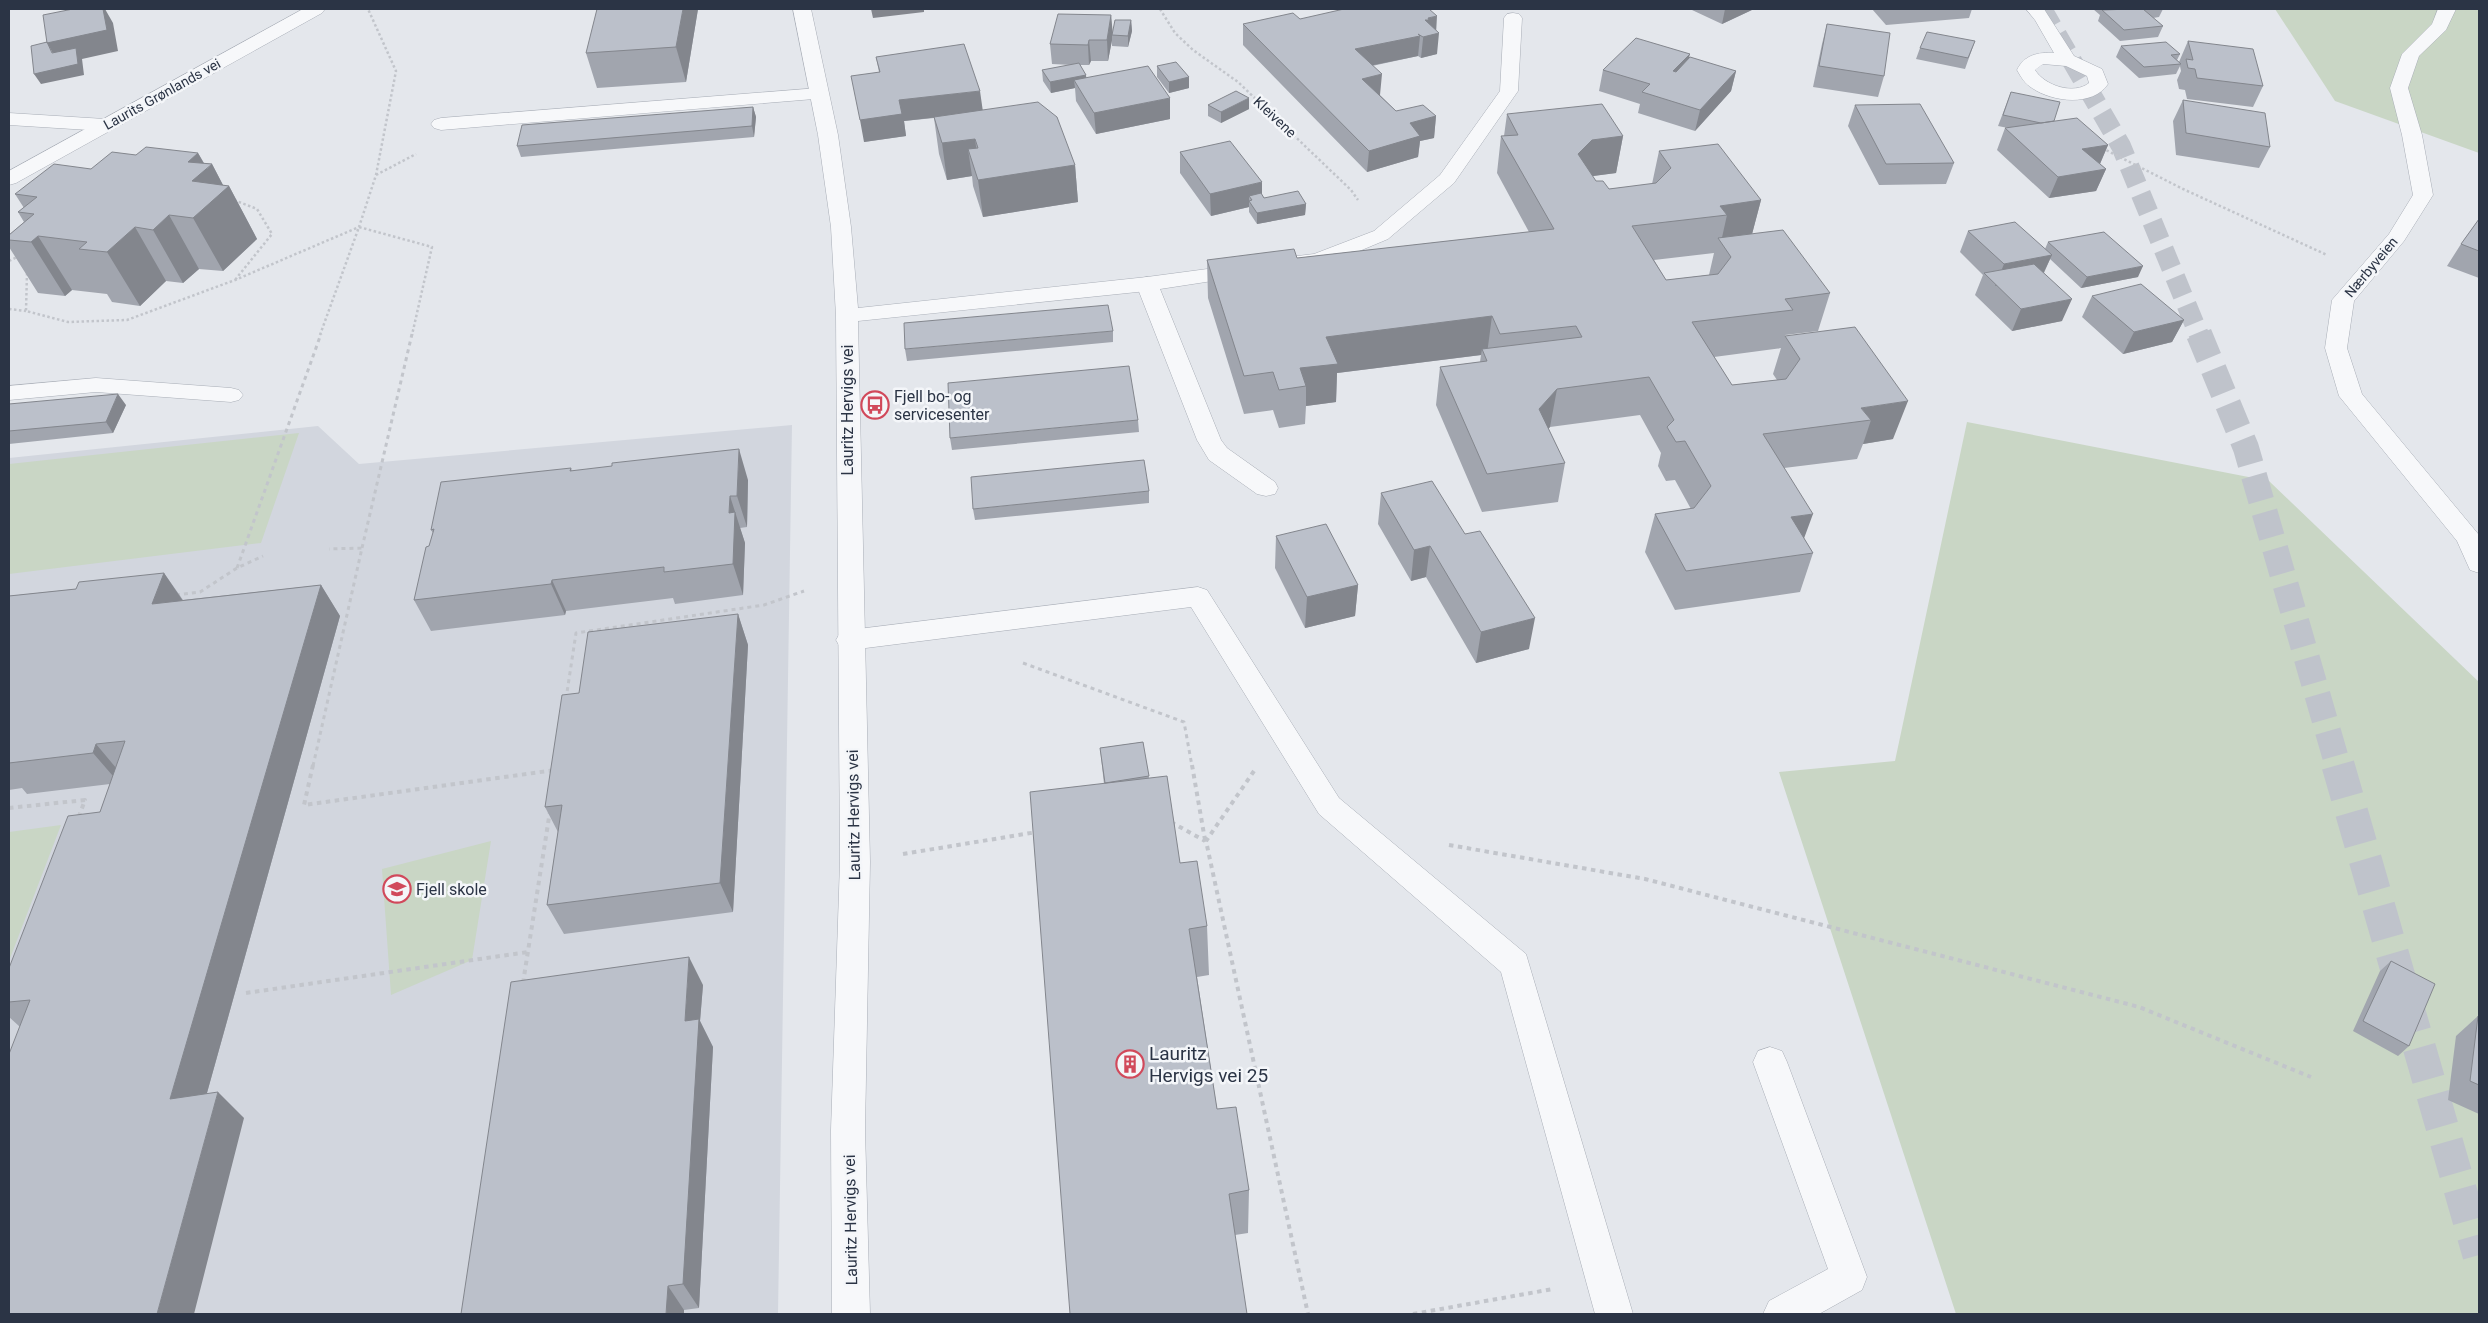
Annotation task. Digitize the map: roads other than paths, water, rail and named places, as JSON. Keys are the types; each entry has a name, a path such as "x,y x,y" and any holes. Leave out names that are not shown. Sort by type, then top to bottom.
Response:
{"street":[{"name":"Laurits Grønlands vei","path":"9,179 316,9"},
{"name":"Lauritz Hervigs vei","path":"802,9 828,135 841,227 847,316 850,640 855,862 848,1130 852,1314"},
{"path":"2035,9 2043,18 2067,60"},
{"name":"Nærbyveien","path":"2447,9 2440,26 2411,54 2399,88 2412,135 2423,195 2397,237 2343,300 2336,348 2351,396 2468,538 2479,564"},
{"path":"847,316 1147,284 1318,260 1381,235 1447,179 1509,91 1513,18"},
{"path":"442,124 819,94"},
{"path":"9,119 105,125"},
{"path":"1147,284 1209,440 1218,454 1266,488"},
{"path":"9,393 96,384 231,396"},
{"path":"850,640 1198,597 1329,806 1515,964 1614,1314"},
{"path":"1770,1062 1849,1277 1782,1314"}],"tunnel":[{"path":"2042,9 2121,146 2199,335"},
{"path":"2199,334 2246,448 2338,766"},
{"path":"2338,765 2479,1255"}],"place":[{"name":"Fjell bo- og servicesenter","path":"875,405"},
{"name":"Fjell skole","path":"397,889"},
{"name":"Lauritz Hervigs vei 25","path":"1130,1064"}]}
